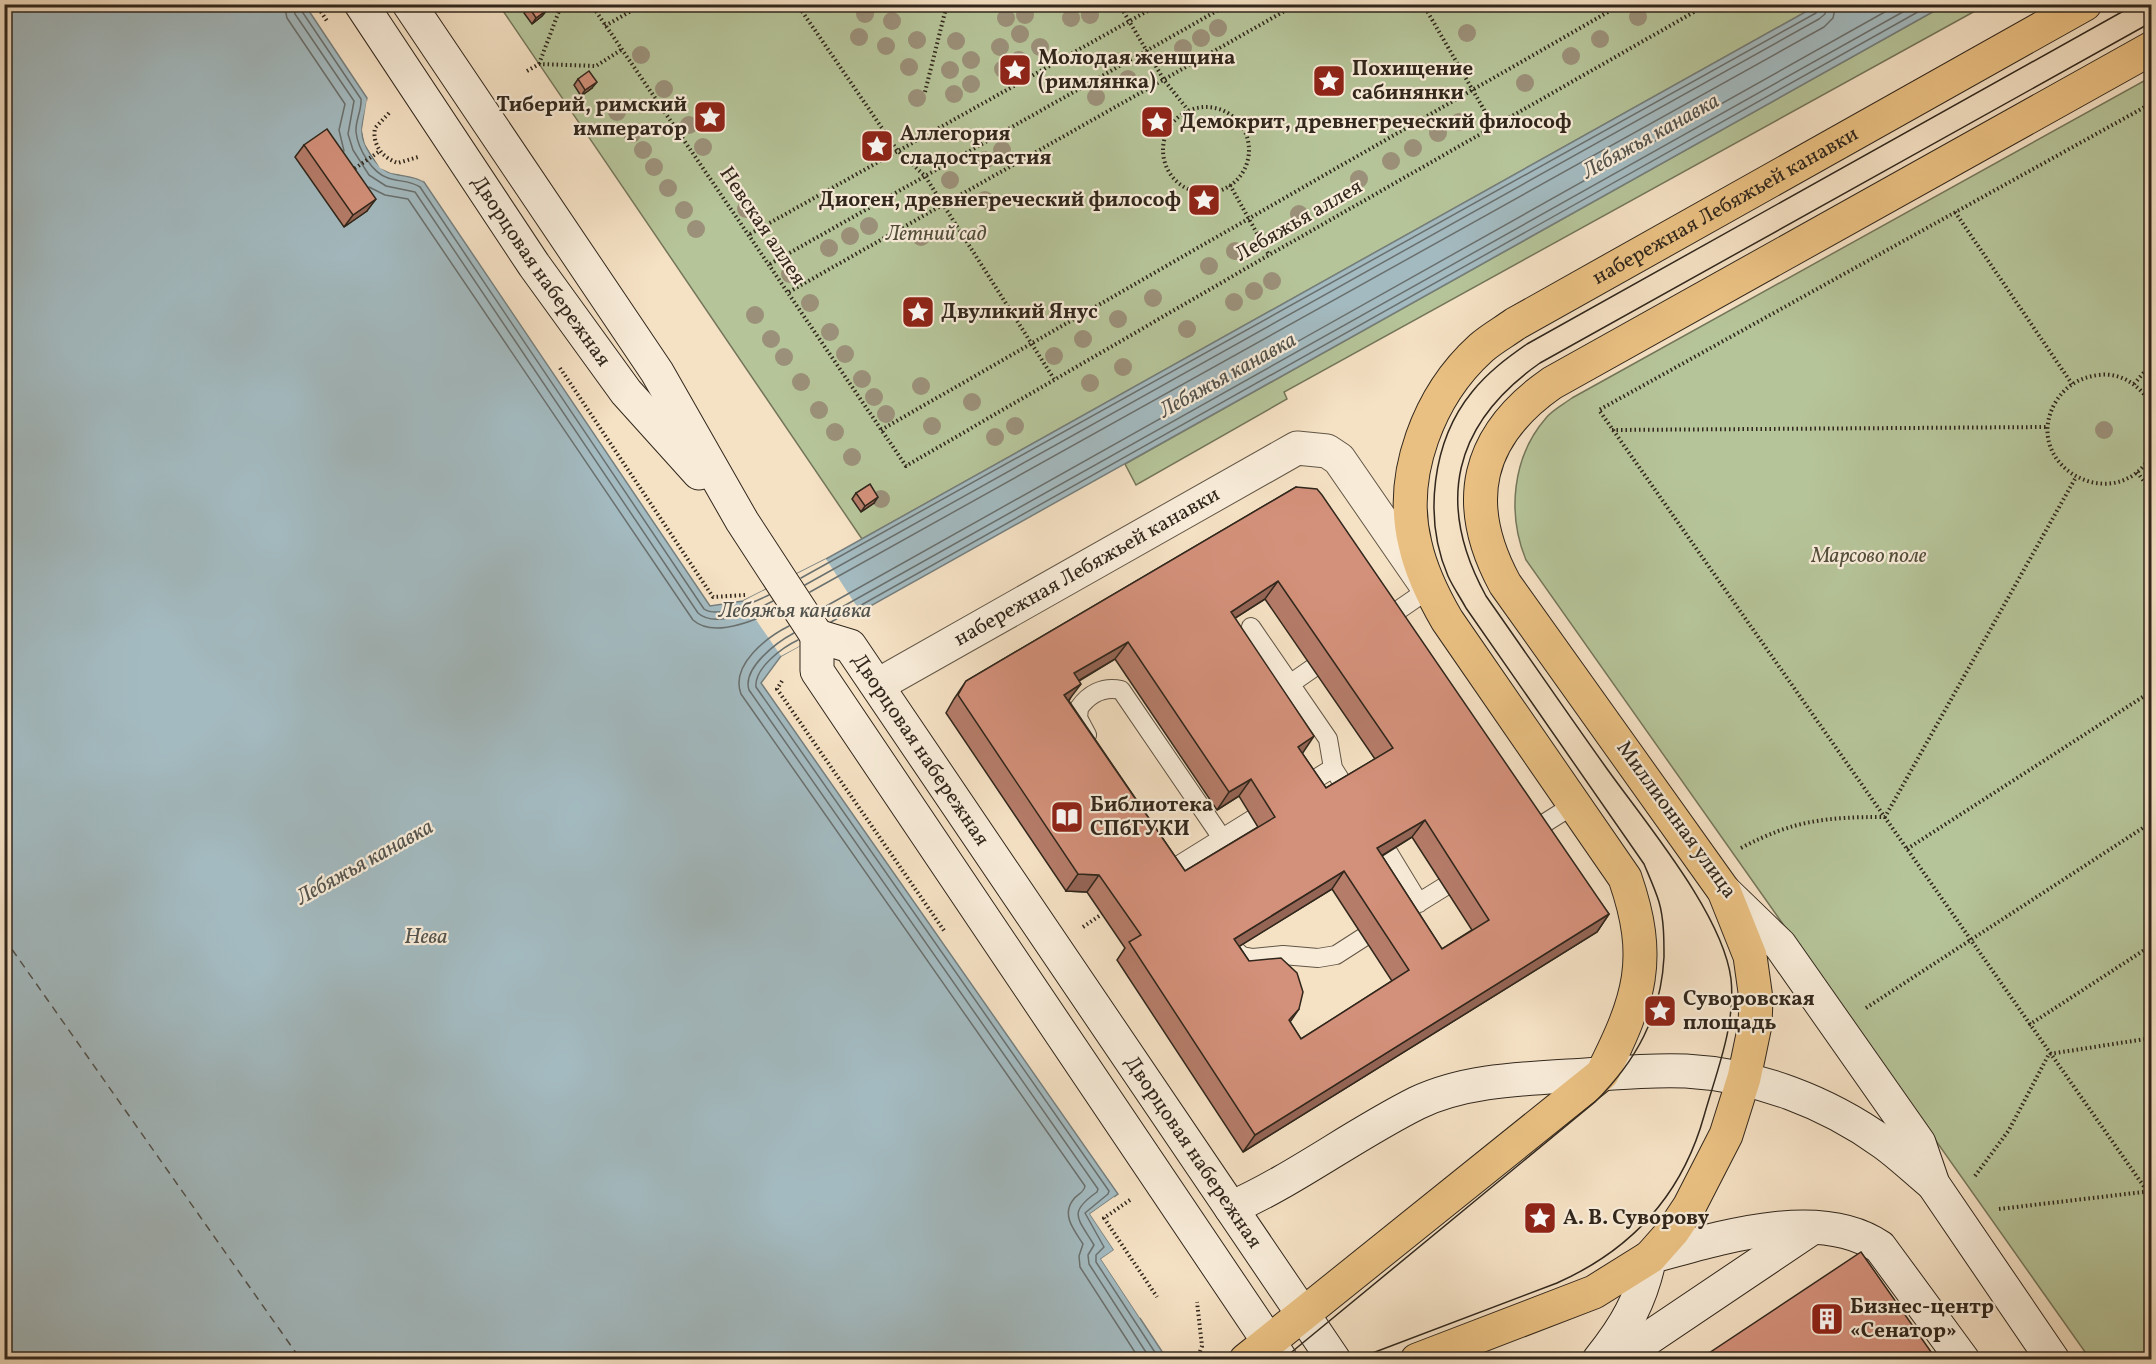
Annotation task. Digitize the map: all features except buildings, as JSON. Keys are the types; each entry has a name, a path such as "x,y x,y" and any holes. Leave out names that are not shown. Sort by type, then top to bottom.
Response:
{"main road":[{"name":"Дворцовая набережная","path":"361,4 534,265 626,392 742,521"},
{"name":"Дворцовая набережная","path":"409,4 657,372 742,521 817,636 817,671 1266,1354"},
{"name":"набережная Лебяжьей канавки","path":"1430,589 1414,543 1410,500 1416,457 1430,416 1452,379 1481,348 1515,324 2085,4"},
{"name":"Миллионная улица","path":"2053,1359 1933,1184 1919,1143 1780,945 1724,891 1505,584 1491,557 1482,530 1480,501 1483,473 1493,446 1507,421 1527,400 1552,383 2151,48"},
{"name":"набережная Лебяжьей канавки","path":"878,685 1297,448 1327,451 1339,459 1430,589"},
{"path":"1266,1354 1304,1316 1602,1074 1624,1030 1640,976 1641,945 1637,913 1625,878 1447,620 1430,589"},
{"name":"Дворцовая набережная","path":"817,636 850,646 878,685 1334,1359"},
{"path":"1417,1359 1594,1292 1650,1257 1673,1231 1700,1188 1726,1135 1744,1078 1755,1025 1754,977 1744,935 1724,891"},
{"path":"1231,1208 1267,1192 1418,1103 1456,1089 1543,1077 1685,1071 1744,1078 1782,1090 1852,1122 1885,1143 1933,1184"},
{"path":"1650,1257 1732,1235 1812,1228 1865,1236 1880,1247 1963,1359"},
{"path":"1616,1359 1812,1228"},
{"path":"1599,1359 1633,1312 1644,1287 1650,1257"}],"lane":[{"path":"1384,620 1430,589"},
{"path":"1251,627 1328,739 1333,768 1345,787"},
{"path":"1290,684 1313,668"},
{"path":"1094,746 1078,718 1079,708 1099,691 1111,687 1121,690 1222,838"},
{"path":"1301,788 1333,768"},
{"path":"1529,833 1575,804"},
{"path":"1166,847 1176,873 1222,838 1253,819"},
{"path":"1388,852 1419,903"},
{"path":"1398,916 1444,887"},
{"path":"1234,949 1242,956 1253,958 1283,955 1318,958 1336,955 1364,938"}],"path":[{"path":"539,64 559,11 568,4"},
{"name":"Невская аллея","path":"591,4 750,234 906,466"},
{"path":"605,26 643,4"},
{"path":"797,4 897,150 925,176 1054,379"},
{"path":"925,92 947,4"},
{"path":"1046,4 1061,8"},
{"path":"1119,4 1164,80 1188,110"},
{"path":"750,234 1160,4"},
{"path":"770,264 1229,4"},
{"path":"789,292 1297,4"},
{"path":"1423,4 1494,127"},
{"path":"881,430 1622,4"},
{"name":"Лебяжья аллея","path":"906,466 1708,4"},
{"path":"527,71 539,64 596,66 621,50"},
{"path":"2151,104 1599,410 1886,817 2029,1026 2149,1191 2151,1198"},
{"path":"1210,107 1222,110 1240,123 1245,134 1248,156 1239,177 1230,185 1214,191 1196,192 1185,187 1168,171 1162,148 1165,136 1178,117 1188,110 1210,107"},
{"path":"389,113 375,128 374,141 380,151 387,158 398,163 410,161 419,156"},
{"path":"346,174 380,151"},
{"path":"1230,185 1269,255"},
{"path":"1955,212 2072,384"},
{"path":"2134,384 2151,363"},
{"path":"2151,405 2134,384 2119,377 2103,374 2086,377 2072,384 2060,395 2051,410 2048,427 2049,442 2064,468 2076,477 2091,483 2107,484 2123,481 2137,472 2151,454"},
{"path":"1612,430 2048,427"},
{"path":"2137,472 2151,492"},
{"path":"1886,817 2076,477"},
{"path":"713,597 743,594 748,597"},
{"path":"1907,849 2151,691"},
{"path":"1741,848 1795,824 1822,819 1886,817"},
{"path":"1858,1013 2151,822"},
{"path":"1075,932 1102,914"},
{"path":"2029,1026 2151,945"},
{"path":"2049,1054 2151,1038"},
{"path":"1975,1176 2009,1130 2049,1054"},
{"path":"1999,1209 2149,1191"},
{"path":"1130,1200 1104,1218 1157,1298"}],"green space":[{"name":"Летний сад","path":"499,5 1818,5 862,539"},
{"path":"1945,5 1986,5 1284,392 1287,399 1136,485 1125,464"},
{"name":"Марсово поле","path":"2151,77 2151,1359 2090,1359 1526,560 1516,524 1515,505 1516,486 1526,450 1546,418 1558,407"}],"water":[{"name":"Нева","path":"5,5 305,5 367,98 362,136 370,154 388,172 424,182 710,606 743,601 826,559 1818,5 1945,5 781,656 761,683 1118,1194 1090,1214 1114,1250 1101,1259 1167,1359 5,1360"}],"pier":[{"path":"367,98 370,109 365,130 368,143 383,165 391,170 415,173 424,182 414,176 391,173 380,168 365,144 362,130"},
{"path":"826,559 861,613 781,656 743,601"},
{"path":"1114,1197 1116,1200 1094,1215 1117,1249 1105,1260 1142,1316 1140,1318 1101,1259 1114,1250 1090,1214"}],"ferry route":[{"path":"4,938 301,1360"}],"tram line":[{"path":"1282,1360 1595,1102 1623,1070 1644,1036 1658,999 1662,978 1664,957 1662,915 1644,864 1466,608 1448,576 1440,553 1434,505 1440,456 1458,412 1485,378 1527,344 2136,4"},
{"path":"1354,1360 1557,1283 1584,1270 1630,1236 1650,1217 1667,1195 1694,1145 1719,1066 1731,1014 1731,979 1725,953 1698,898 1660,840 1605,766 1486,596 1470,562 1461,529 1458,497 1461,467 1471,439 1488,412 1511,387 1540,363 2152,22"}],"place":[{"name":"Молодая женщина (римлянка)","path":"1015,70"},
{"name":"Похищение сабинянки","path":"1329,81"},
{"name":"Тиберий, римский император","path":"710,117"},
{"name":"Демокрит, древнегреческий философ","path":"1157,122"},
{"name":"Аллегория сладострастия","path":"877,146"},
{"name":"Диоген, древнегреческий философ","path":"1204,200"},
{"name":"Двуликий Янус","path":"918,312"},
{"name":"Библиотека СПбГУКИ","path":"1067,817"},
{"name":"Суворовская площадь","path":"1660,1011"},
{"name":"А. В. Суворову","path":"1540,1218"},
{"name":"Бизнес-центр «Сенатор»","path":"1827,1319"}],"water label":[{"name":"Лебяжья канавка","path":"1651,137"},
{"name":"Лебяжья канавка","path":"1228,376"},
{"name":"Лебяжья канавка","path":"795,611"},
{"name":"Лебяжья канавка","path":"365,863"}]}
